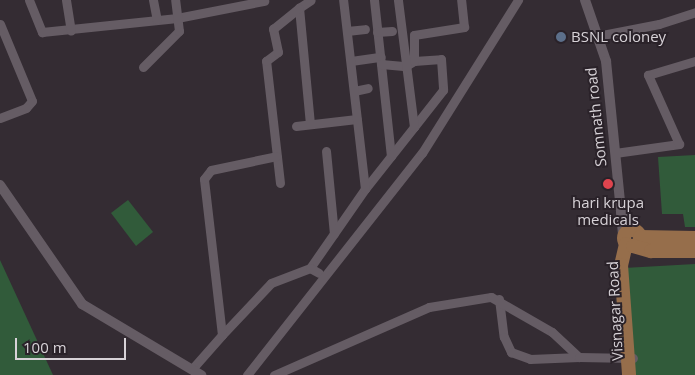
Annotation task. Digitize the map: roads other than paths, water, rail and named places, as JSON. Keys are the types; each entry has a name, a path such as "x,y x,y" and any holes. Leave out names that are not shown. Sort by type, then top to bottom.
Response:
{"main road":[{"path":"631,240 695,238"},
{"path":"631,240 651,251 695,251"},
{"name":"Visnagar Road","path":"631,240 626,269 631,358 635,375"},
{"path":"629,375 631,358"}],"street":[{"path":"29,0 42,32 71,31 177,18 264,1"},
{"path":"66,0 71,31"},
{"path":"153,0 157,20"},
{"path":"142,67 179,30 175,0"},
{"path":"280,182 266,61 278,52 273,28 311,0"},
{"path":"344,0 365,189"},
{"path":"375,0 391,156"},
{"path":"398,0 410,63 414,127"},
{"path":"410,63 414,35 464,27 461,0"},
{"path":"247,375 422,153 518,0"},
{"name":"Somnath road","path":"585,0 606,61 621,211 631,240"},
{"path":"299,8 310,124"},
{"path":"597,36 659,24 695,12"},
{"path":"0,24 32,101 26,108 0,118"},
{"path":"347,31 365,29"},
{"path":"377,32 392,31"},
{"path":"0,185 82,304 197,372 222,335 270,283 310,268 365,189 443,90 441,60 410,63 351,61"},
{"path":"615,153 679,144 648,75 695,61"},
{"path":"354,91 368,88"},
{"path":"296,126 357,119"},
{"path":"326,151 334,234"},
{"path":"222,335 204,179 211,170 277,156"},
{"path":"310,268 319,273"},
{"path":"274,375 429,307 499,299 552,332 578,358"},
{"path":"499,299 504,337 511,352 530,359 631,358"}],"place":[{"name":"BSNL coloney","path":"561,37"},
{"name":"hari krupa medicals","path":"608,184"}]}
